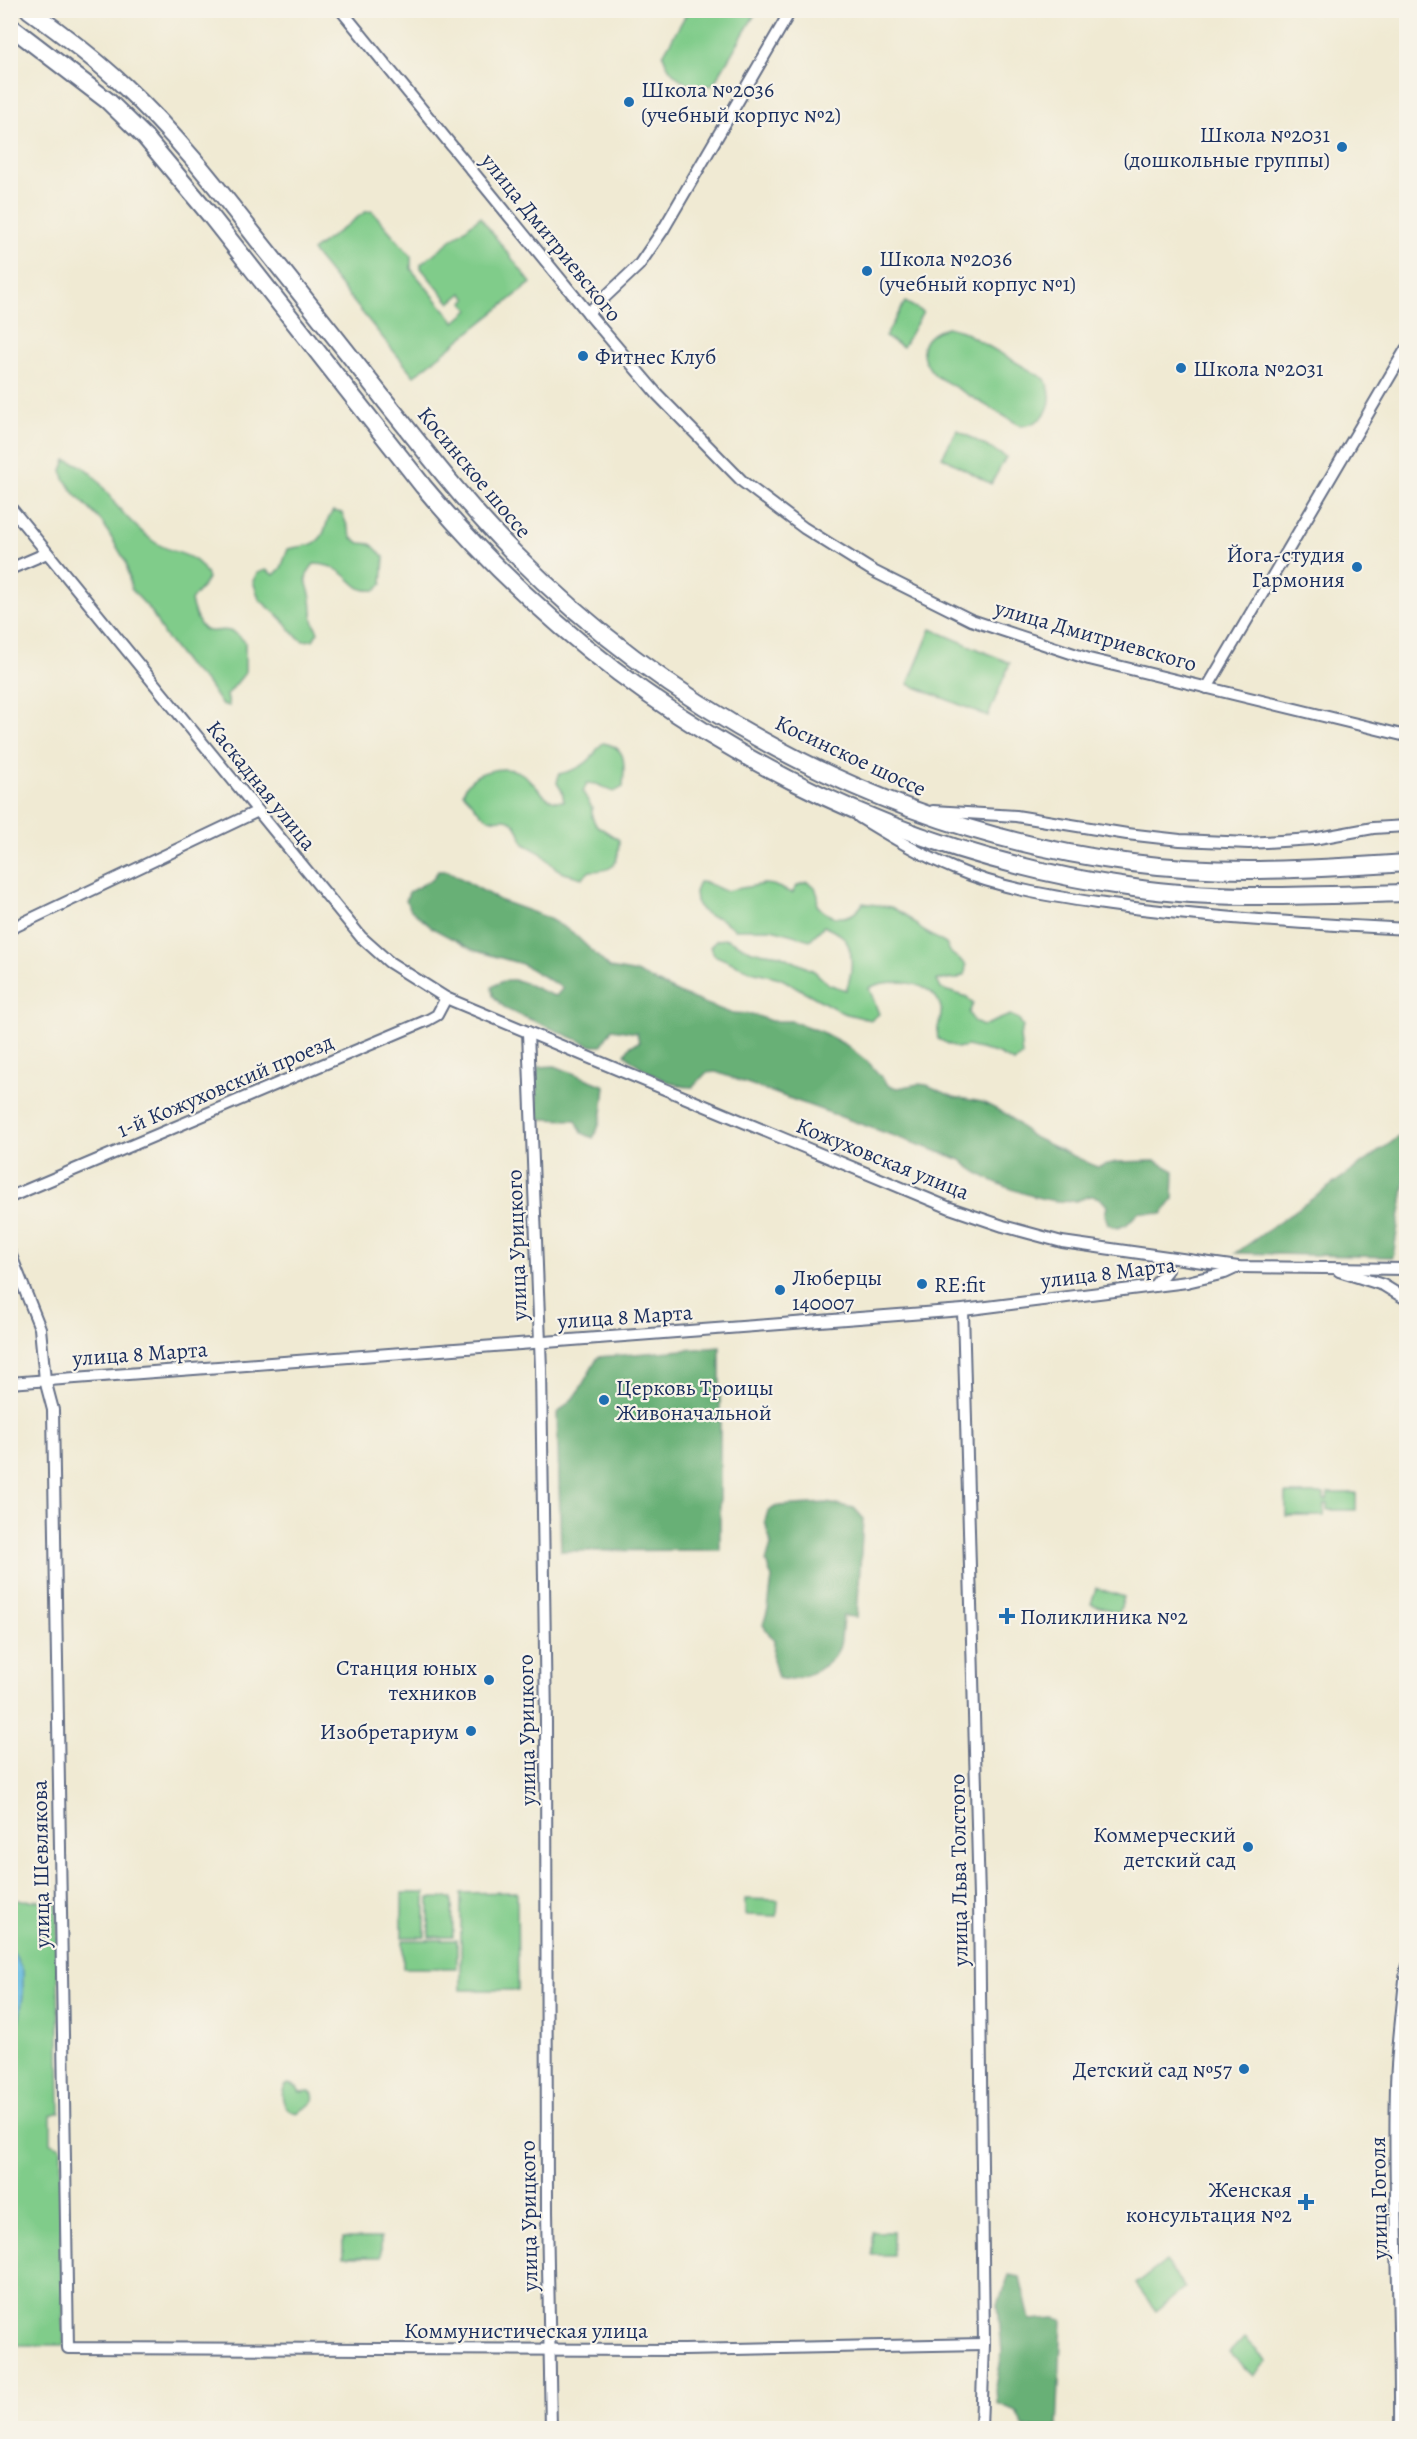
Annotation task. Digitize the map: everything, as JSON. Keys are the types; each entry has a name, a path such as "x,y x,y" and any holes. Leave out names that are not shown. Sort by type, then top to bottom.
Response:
{"highway":[{"name":"Косинское шоссе","path":"29,10 106,70 159,120 210,179 458,492 492,530 549,587 634,657 724,718 817,768 903,806 987,835 1089,857 1135,864 1213,870 1285,870 1407,863"},
{"name":"Косинское шоссе","path":"10,26 100,94 145,137 204,207 446,513 539,609 612,669 686,721 757,763 833,801 938,843 1052,874 1136,888 1211,894 1288,896 1407,893"}],"street":[{"name":"улица Дмитриевского","path":"341,10 588,313 657,394 717,457 778,510 873,571 972,620 1089,659 1407,736"},
{"path":"588,313 639,266 663,230 791,10"},
{"path":"1208,688 1407,349"},
{"name":"Каскадная улица","path":"10,507 362,937 388,962 446,998 528,1032"},
{"path":"10,569 47,553"},
{"path":"833,801 902,843 956,870 1023,890 1075,900 1152,910 1306,923 1407,928"},
{"path":"903,806 931,811 1016,816 1127,834 1215,842 1281,842 1373,828 1407,826"},
{"path":"10,929 258,811"},
{"name":"1-й Кожуховский проезд","path":"10,1197 428,1020 437,1015 446,998"},
{"name":"Кожуховская улица","path":"528,1032 950,1208 1003,1226 1062,1242 1238,1267"},
{"name":"улица Урицкого","path":"528,1032 538,1342 541,1369 546,1732 547,2212 551,2428"},
{"name":"улица Шевлякова","path":"10,1253 40,1328 45,1380 51,1398 54,1420 68,2348"},
{"path":"1152,1255 1163,1260 1167,1270 1154,1286"},
{"path":"1238,1267 1407,1269"},
{"name":"улица 8 Марта","path":"10,1383 963,1310 1205,1279 1225,1274 1238,1267"},
{"path":"1327,1268 1383,1285 1407,1299"},
{"name":"улица Льва Толстого","path":"963,1310 979,1898 984,2344 981,2428"},
{"name":"улица Гоголя","path":"1400,2428 1401,2324 1395,2168 1396,2084 1404,2020 1407,1968"},
{"name":"Коммунистическая улица","path":"68,2348 684,2350 984,2344"}],"green space":[{"path":"688,11 757,11 713,85 696,85 682,80 670,70 663,55"},
{"path":"372,211 411,256 411,269 455,322 469,310 463,302 467,299 462,293 450,303 421,268 421,264 480,217 531,283 414,376 312,251 365,212"},
{"path":"905,302 923,312 903,347 885,337"},
{"path":"947,327 962,331 1045,379 1050,403 1043,416 1037,421 1021,426 936,376 925,361 923,347 930,336"},
{"path":"957,430 1006,457 991,484 942,457"},
{"path":"66,460 89,471 125,515 153,541 191,558 203,569 208,578 191,601 202,627 208,631 220,630 236,634 245,642 245,673 227,695 229,706 221,704 207,683 187,665 164,635 151,611 131,589 126,562 102,522 64,479 62,470"},
{"path":"333,511 342,513 352,538 360,543 371,544 384,557 382,584 376,590 364,590 336,569 314,564 307,574 306,582 313,619 318,632 313,640 303,641 259,599 253,581 257,573 266,570 274,575 281,568 288,549 310,545 319,540"},
{"path":"931,629 1010,663 988,716 908,684"},
{"path":"603,743 611,745 621,753 624,765 623,787 614,792 596,784 587,783 583,792 592,808 592,817 596,825 619,840 616,861 614,865 605,870 590,871 582,878 564,873 554,867 541,853 524,844 514,823 504,819 489,818 482,814 463,793 469,782 478,775 503,769 525,776 545,796 553,800 564,801 557,783 559,774 584,764"},
{"path":"438,871 448,871 499,900 546,917 572,932 610,968 638,973 683,995 730,1013 752,1014 771,1021 791,1021 820,1031 846,1045 869,1063 889,1086 898,1088 918,1084 927,1085 954,1097 982,1102 1008,1115 1031,1136 1097,1167 1116,1162 1156,1161 1174,1171 1173,1200 1162,1214 1139,1212 1126,1225 1117,1228 1108,1224 1105,1215 1107,1206 1097,1197 1061,1201 1014,1190 983,1176 961,1160 716,1072 706,1073 693,1087 666,1081 639,1066 625,1054 630,1046 639,1042 637,1033 612,1029 601,1046 592,1046 506,1009 493,996 492,987 501,982 517,980 556,996 563,988 522,964 473,950 432,928 411,910 406,901 409,892 433,879"},
{"path":"699,882 725,891 764,884 773,885 792,893 798,885 807,882 815,887 818,896 817,905 828,914 841,917 853,914 863,903 891,907 946,944 951,953 966,965 965,974 957,979 937,980 941,989 967,997 973,1004 969,1013 974,1022 983,1026 1010,1015 1019,1019 1023,1027 1020,1036 1022,1056 1014,1062 996,1053 967,1046 957,1048 938,1039 937,1030 941,1008 937,999 921,986 899,982 869,988 879,1014 871,1020 843,1013 780,978 751,971 714,955 710,947 717,940 727,939 752,951 780,955 814,971 828,984 846,990 850,977 851,954 846,940 841,935 824,926 810,940 772,929 735,929 701,910 696,901 695,892"},
{"path":"555,1066 605,1086 601,1119 593,1138 582,1133 576,1120 539,1119 535,1083 538,1067"},
{"path":"1406,1132 1406,1176 1393,1257 1236,1253"},
{"path":"720,1347 720,1550 561,1551 557,1414 577,1394 598,1357"},
{"path":"1328,1493 1356,1493 1356,1510 1328,1510 1328,1504 1325,1504 1324,1516 1286,1516 1286,1494 1324,1494 1324,1500 1327,1500"},
{"path":"827,1503 854,1508 863,1518 857,1617 843,1616 840,1645 831,1660 805,1676 778,1678 773,1659 774,1641 763,1625 768,1609 772,1578 766,1562 771,1544 765,1521 768,1511 777,1506"},
{"path":"1096,1588 1124,1597 1119,1613 1091,1604"},
{"path":"517,1892 518,1990 461,1990 461,1893"},
{"path":"402,1893 425,1893 425,1937 402,1937"},
{"path":"429,1898 452,1898 453,1937 429,1937"},
{"path":"745,1899 778,1900 777,1916 745,1915"},
{"path":"11,1900 57,1901 60,2112 51,2115 51,2143 61,2147 64,2345 11,2345"},
{"path":"403,1940 457,1940 457,1968 403,1968"},
{"path":"289,2084 297,2087 300,2092 310,2091 313,2094 313,2101 297,2113 289,2109 284,2102 284,2089"},
{"path":"872,2232 893,2232 893,2255 872,2255"},
{"path":"343,2238 381,2238 381,2257 343,2257"},
{"path":"1165,2262 1185,2288 1156,2311 1136,2284"},
{"path":"1009,2275 1020,2277 1030,2320 1055,2318 1062,2320 1057,2428 1024,2428 1016,2411 997,2403 996,2387 1002,2352 998,2304"},
{"path":"1244,2338 1267,2361 1253,2376 1230,2353"}],"water":[{"path":"11,1947 23,1971 23,1996 11,2074"}],"place":[{"name":"Школа №2036 (учебный корпус №2)","path":"629,102"},
{"name":"Школа №2031 (дошкольные группы)","path":"1342,147"},
{"name":"Школа №2036 (учебный корпус №1)","path":"867,271"},
{"name":"Фитнес Клуб","path":"583,356"},
{"name":"Школа №2031","path":"1181,368"},
{"name":"Йога-студия Гармония","path":"1357,567"},
{"name":"RE:fit","path":"922,1284"},
{"name":"Люберцы 140007","path":"780,1290"},
{"name":"Церковь Троицы Живоначальной","path":"604,1400"},
{"name":"Поликлиника №2","path":"1007,1616"},
{"name":"Станция юных техников","path":"489,1680"},
{"name":"Изобретариум","path":"471,1731"},
{"name":"Коммерческий детский сад","path":"1248,1847"},
{"name":"Детский сад №57","path":"1244,2069"},
{"name":"Женская консультация №2","path":"1306,2202"}]}
